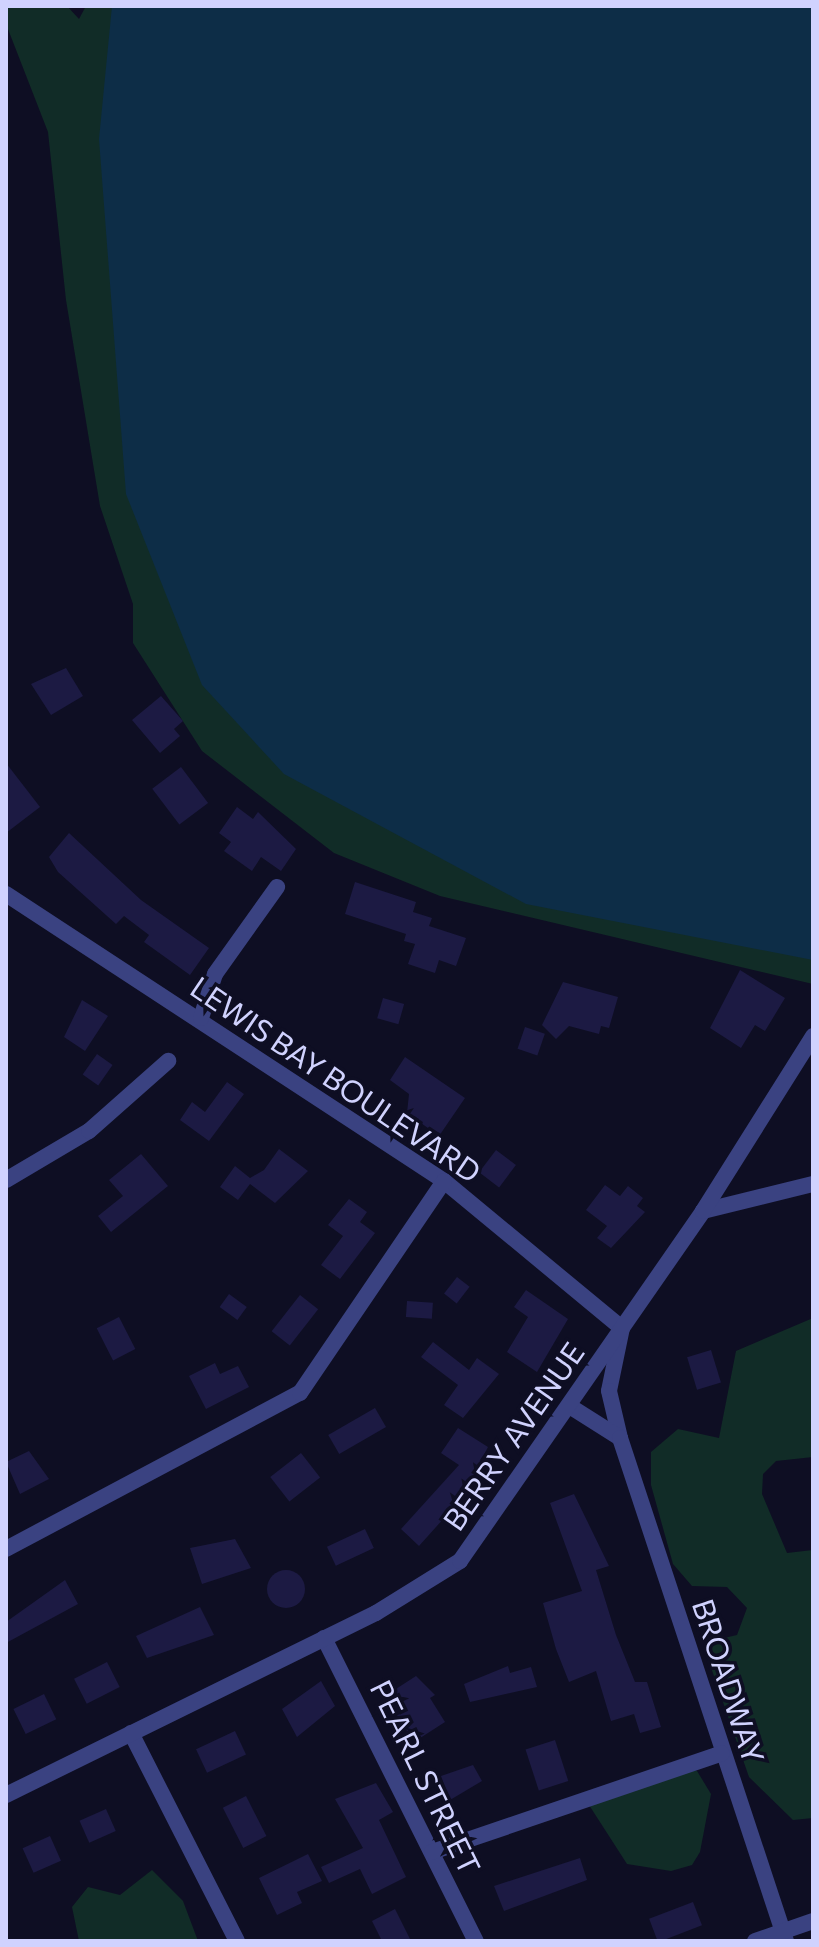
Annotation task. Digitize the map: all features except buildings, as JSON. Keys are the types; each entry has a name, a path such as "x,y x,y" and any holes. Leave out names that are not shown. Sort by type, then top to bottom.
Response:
{"street":[{"path":"201,1018 215,974 277,887"},
{"name":"LEWIS BAY BOULEVARD","path":"6,894 201,1018 444,1181 622,1328"},
{"name":"BERRY AVENUE","path":"6,1795 430,1584 460,1561 571,1407 703,1211 813,1036"},
{"path":"6,1180 89,1131 168,1061"},
{"path":"6,1549 300,1393 444,1181"},
{"path":"703,1211 813,1184"},
{"name":"BROADWAY","path":"622,1328 609,1391 620,1438 784,1936"},
{"path":"571,1407 620,1438"},
{"name":"PEARL STREET","path":"324,1638 476,1941"},
{"path":"131,1733 237,1941"},
{"path":"432,1852 722,1753"},
{"path":"755,1941 784,1936 813,1921"}],"green space":[{"path":"6,6 67,6 79,19 86,6 252,6 813,940 813,984 440,896 334,853 202,751 133,643 133,604 100,506 66,300 48,132 6,24"},
{"path":"813,1318 813,1457 776,1461 763,1474 762,1494 787,1553 813,1550 813,1818 793,1820 749,1777 707,1656 711,1641 737,1635 747,1608 727,1587 692,1586 673,1564 651,1485 651,1452 678,1429 719,1438 736,1351"},
{"path":"680,1767 697,1771 711,1794 700,1852 692,1865 671,1871 627,1864 589,1805"},
{"path":"152,1870 183,1901 198,1941 79,1941 72,1907 88,1887 120,1895"}],"water":[{"path":"112,6 813,6 813,960 526,904 284,774 202,685 126,494 99,139"}]}
